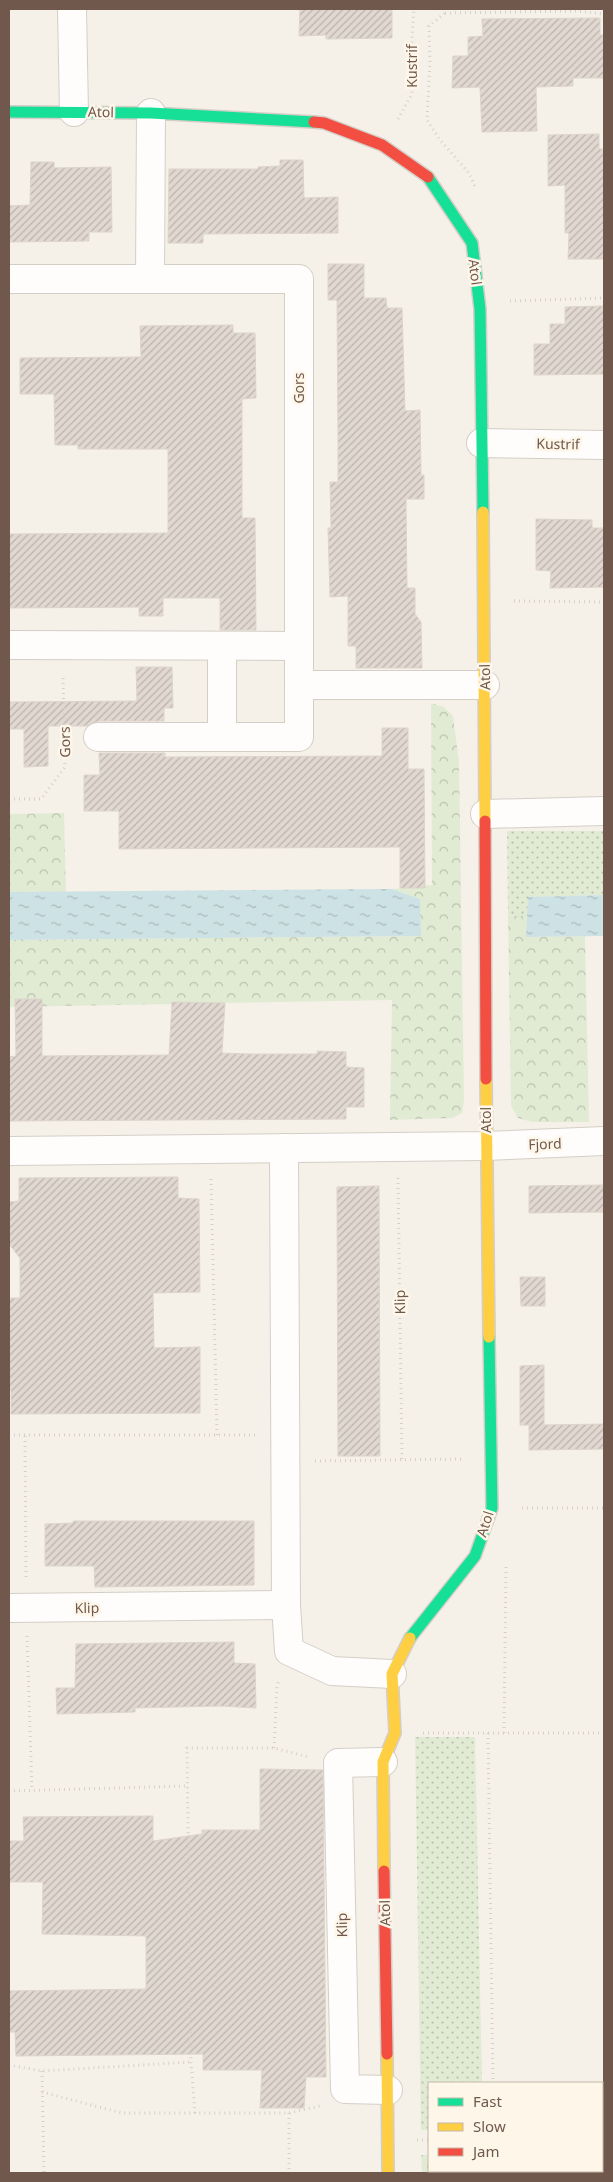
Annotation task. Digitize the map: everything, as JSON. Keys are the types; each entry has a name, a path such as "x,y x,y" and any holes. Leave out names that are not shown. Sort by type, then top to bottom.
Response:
{"street":[{"path":"72,9 74,112"},
{"name":"Atol","path":"9,112 150,113 324,123 382,145 432,179 472,243 480,309 485,685 486,1146 492,1508 475,1556 413,1632 392,1674 395,1733 383,1762 388,2173"},
{"path":"150,113 150,279"},
{"name":"Gors","path":"9,279 300,279 299,737 98,737"},
{"name":"Kustrif","path":"481,443 604,445"},
{"path":"9,645 299,646"},
{"path":"222,646 222,737"},
{"path":"299,685 485,685"},
{"path":"485,814 604,811"},
{"name":"Fjord","path":"486,1146 604,1141"},
{"path":"9,1151 210,1150 398,1145 486,1146"},
{"path":"284,1148 286,1605 289,1651 332,1671 392,1674"},
{"name":"Klip","path":"9,1608 286,1605"},
{"path":"338,1763 383,1762"},
{"name":"Klip","path":"338,1763 345,2089"},
{"path":"345,2089 388,2090"}],"path":[{"name":"Kustrif","path":"382,145 412,94 411,52 414,9"},
{"path":"445,13 576,11 604,14"},
{"path":"476,282 503,301 604,298"},
{"path":"484,600 604,602"},
{"name":"Gors","path":"9,799 41,799 65,767 63,645"},
{"name":"Klip","path":"398,1145 402,1459"},
{"path":"210,1150 217,1435"},
{"path":"9,1435 286,1435"},
{"path":"286,1462 492,1458"},
{"path":"492,1508 604,1508"},
{"path":"504,1733 506,1557"},
{"path":"274,1748 277,1686 289,1651"},
{"path":"395,1733 604,1733"},
{"path":"488,1733 493,2082"},
{"path":"196,2113 191,2062 187,1748 274,1748 300,1756 338,1763"},
{"path":"9,1792 187,1786"},
{"path":"9,2065 42,2071 191,2062"},
{"path":"42,2071 44,2173"},
{"path":"42,2092 122,2113 289,2113 340,2102 345,2089"},
{"path":"289,2113 289,2173"}],"green space":[{"path":"431,703 444,707 453,716 459,762 464,1100 462,1113 453,1118 390,1120 392,1000 9,1007 9,940 420,936 420,899 392,889 432,885"},
{"path":"64,813 66,892 9,892 9,814"},
{"path":"507,831 604,831 604,895 529,897 527,916 508,916"},
{"path":"508,916 527,916 527,937 585,936 589,1122 532,1122 518,1118 511,1106"},
{"path":"415,1737 475,1737 482,2082 428,2082 428,2130 421,2130"},
{"path":"421,2155 428,2155 428,2172 481,2172 481,2173 422,2173"},
{"path":"507,2172 571,2172 571,2173"}],"water":[{"path":"392,889 420,899 421,936 9,940 9,892"},
{"path":"604,895 604,936 526,937 528,897"}],"building":[{"path":"300,9 392,9 392,38 326,39 326,35 299,36"},
{"path":"600,18 600,35 604,35 604,78 573,78 573,86 536,87 537,131 482,132 480,87 452,88 453,56 468,56 468,37 483,36 482,19"},
{"path":"599,134 599,149 604,149 604,259 568,259 569,233 565,233 565,185 548,186 548,135"},
{"path":"280,160 303,160 304,198 338,197 338,233 203,234 203,243 168,243 169,169 258,169 258,167 280,166"},
{"path":"31,162 54,162 54,168 111,167 112,232 89,232 89,241 9,242 9,206 30,205"},
{"path":"328,264 364,264 364,298 386,298 387,308 402,308 405,411 420,410 421,475 424,475 424,499 406,499 407,588 415,588 415,614 421,622 422,668 356,668 356,646 348,646 348,596 330,597 328,528 331,528 330,482 338,482 338,435 337,300 328,300"},
{"path":"604,306 604,374 534,375 534,344 550,344 550,324 565,324 565,307"},
{"path":"233,325 233,333 255,333 256,398 242,399 242,518 255,518 256,630 220,630 220,598 163,598 163,616 139,616 139,607 9,608 9,534 168,533 168,449 78,449 78,445 55,445 54,394 20,394 20,358 141,357 140,326"},
{"path":"536,519 592,520 592,528 604,528 604,587 550,588 551,571 536,570"},
{"path":"136,667 172,667 173,708 164,708 164,721 98,721 88,726 48,726 48,766 24,767 24,729 9,729 9,702 137,701"},
{"path":"382,728 408,728 408,769 424,769 425,888 400,888 400,847 119,849 119,811 84,811 84,775 100,775 99,753 165,753 165,757 382,756"},
{"path":"15,999 42,999 42,1056 169,1055 172,1002 225,1003 222,1053 317,1054 317,1051 346,1052 346,1067 364,1068 364,1107 346,1107 346,1119 9,1121 9,1057 16,1056"},
{"path":"178,1177 178,1198 199,1199 200,1292 153,1293 154,1348 200,1347 200,1413 11,1414 11,1390 9,1390 9,1298 20,1298 20,1258 9,1244 9,1202 19,1201 19,1178"},
{"path":"604,1185 604,1212 529,1213 529,1186"},
{"path":"379,1186 380,1456 338,1456 337,1187"},
{"path":"520,1277 545,1277 545,1306 521,1306"},
{"path":"544,1365 544,1425 604,1424 604,1449 529,1450 529,1425 520,1425 520,1366"},
{"path":"73,1521 254,1521 254,1585 95,1587 94,1566 45,1566 45,1524 73,1523"},
{"path":"234,1642 234,1663 255,1664 256,1708 220,1706 135,1708 135,1712 57,1714 56,1688 75,1688 76,1644"},
{"path":"260,1769 323,1770 326,2077 306,2077 304,2108 260,2108 262,2070 203,2070 203,2054 16,2056 15,2032 9,2032 9,1991 146,1989 146,1936 42,1934 43,1882 9,1882 9,1841 24,1841 23,1817 153,1816 153,1841 202,1834 202,1830 260,1830"}],"traffic: fast":[{"path":"9,112 151,113 314,122"},
{"path":"428,177 472,243 480,309 483,512"},
{"path":"410,1638 475,1556 492,1508 489,1337"}],"traffic: slow":[{"path":"483,512 485,821"},
{"path":"486,1079 489,1337"},
{"path":"384,1871 383,1762 395,1733 392,1674 410,1638"},
{"path":"387,2054 388,2173"}],"traffic: jam":[{"path":"314,122 324,123 382,145 428,177"},
{"path":"485,821 486,1079"},
{"path":"384,1871 387,2054"}]}
